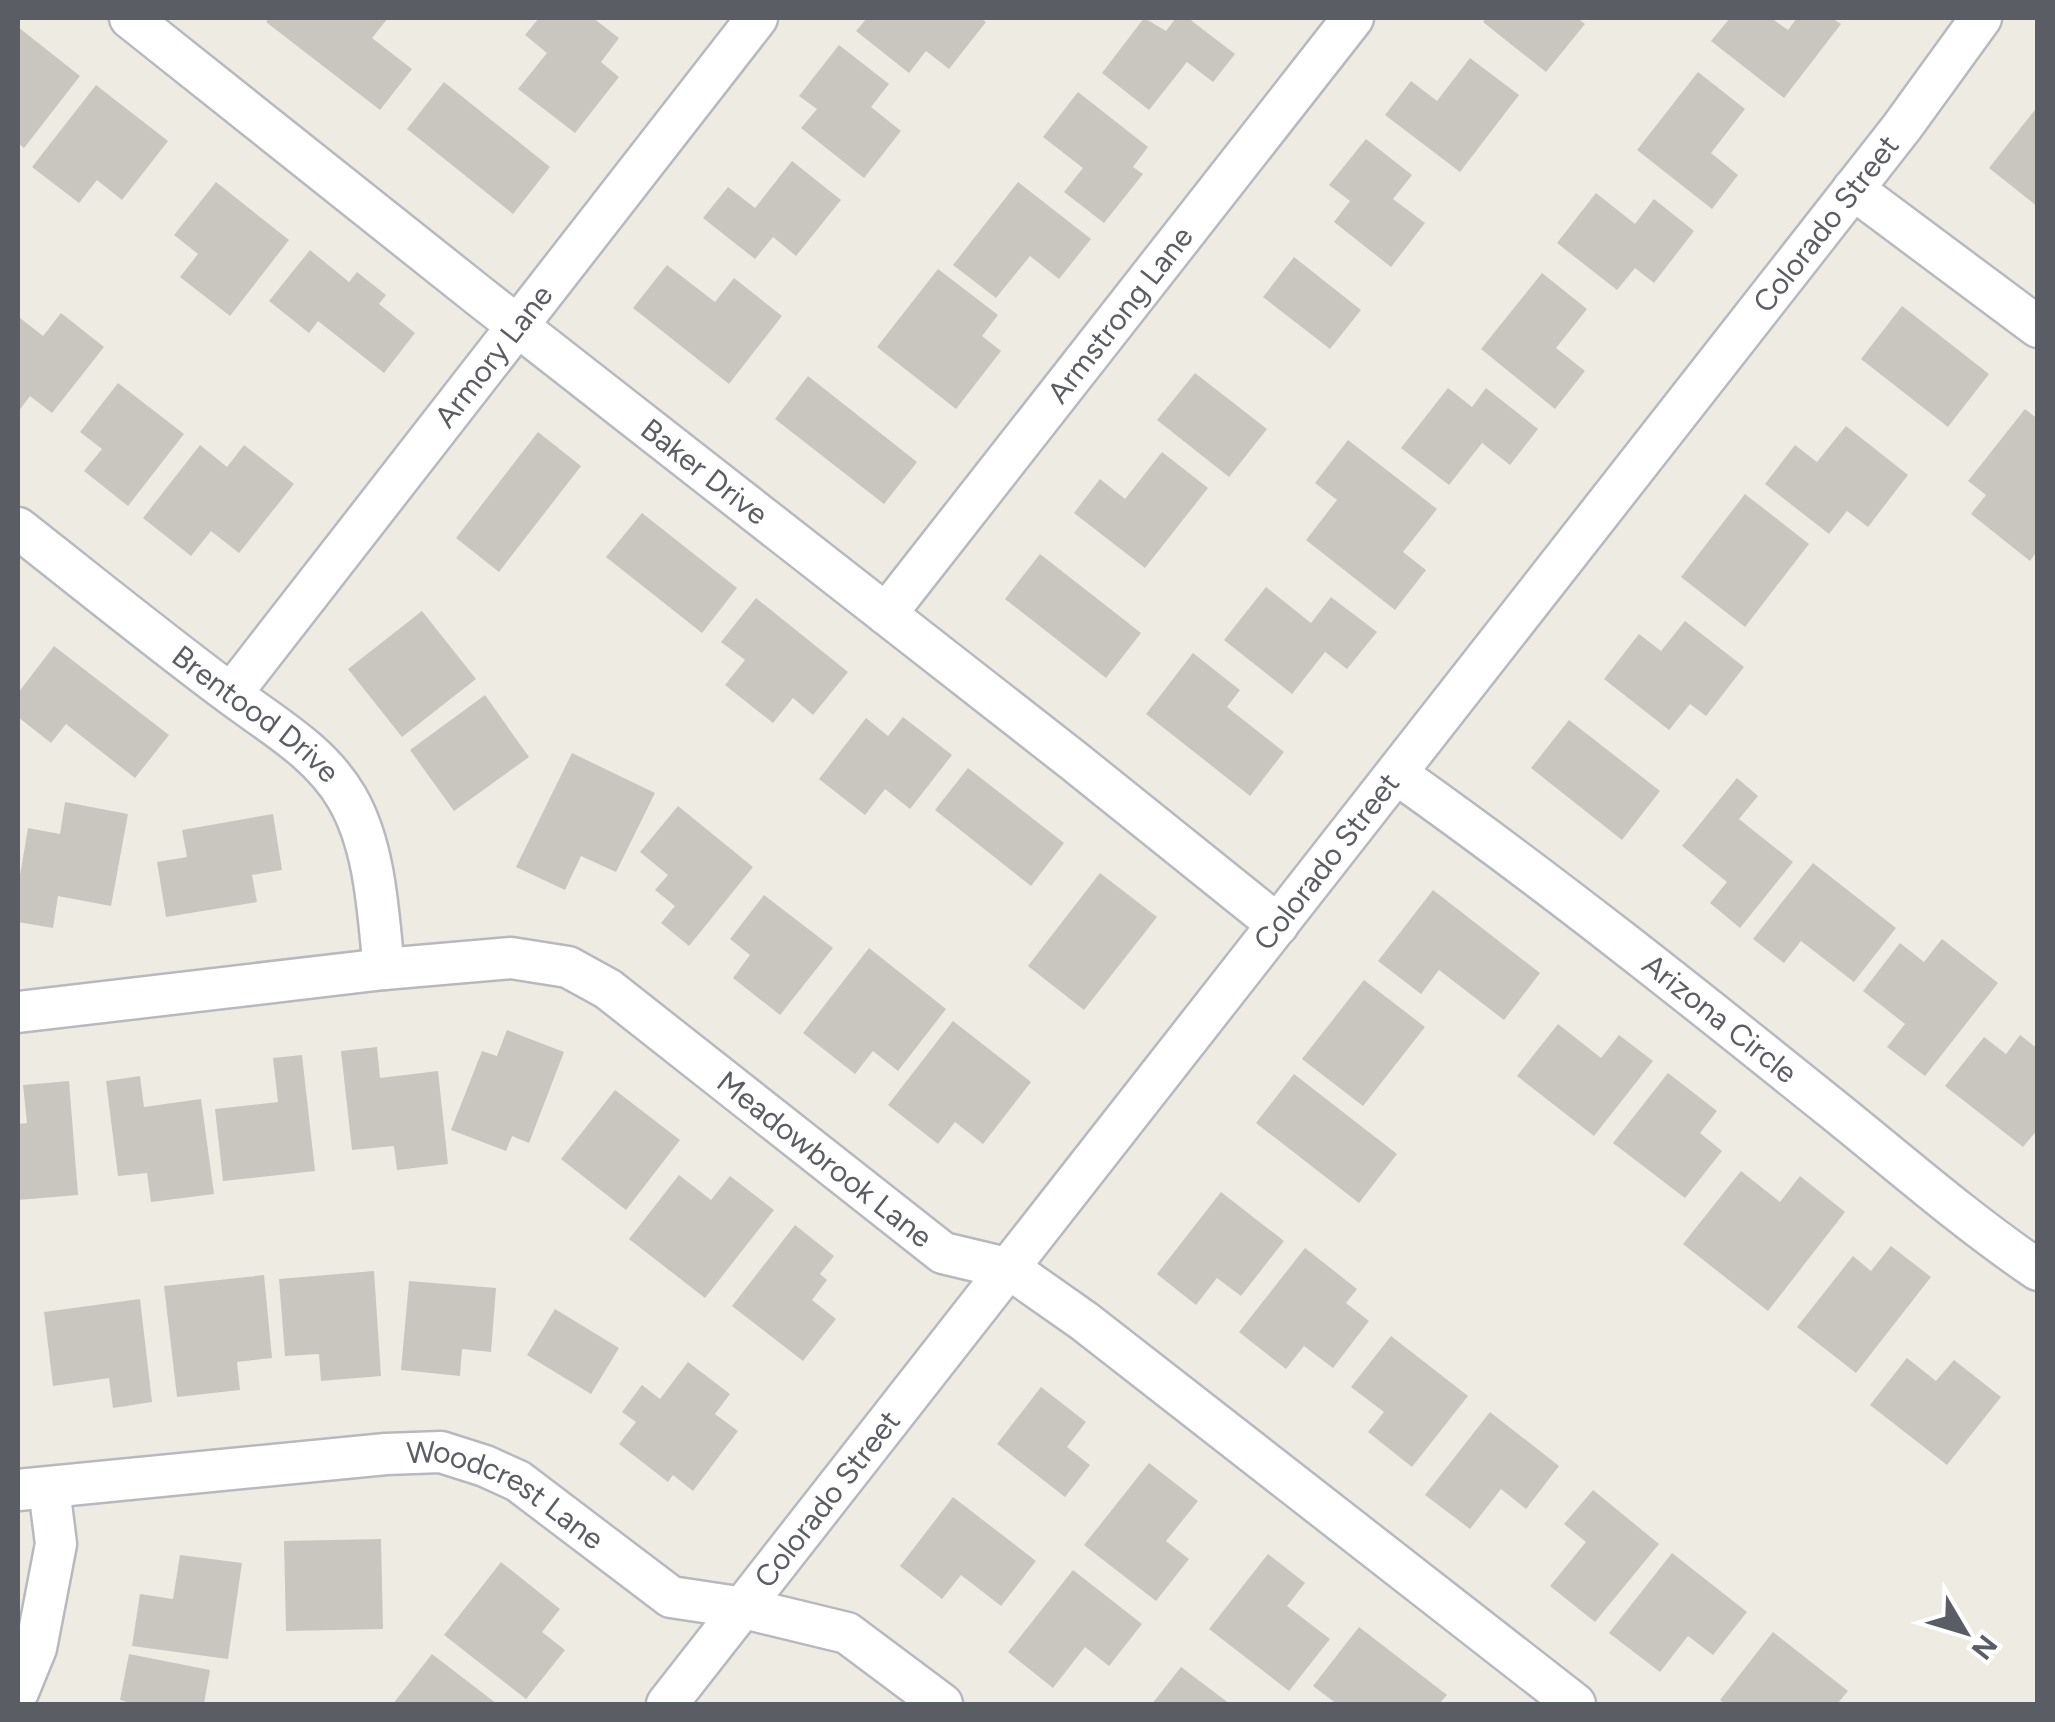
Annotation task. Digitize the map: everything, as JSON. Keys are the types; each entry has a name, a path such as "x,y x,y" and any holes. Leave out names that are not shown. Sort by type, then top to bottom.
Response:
{"street":[{"name":"Armory Lane","path":"231,694 758,18"},
{"name":"Armstrong Lane","path":"886,614 1353,18"},
{"name":"Colorado Street","path":"668,1704 1854,190 1980,18"},
{"name":"Baker Drive","path":"149,23 516,325 1278,926"},
{"path":"1854,190 2038,327"},
{"name":"Brentood Drive","path":"18,528 231,694 281,728 347,797 360,825 376,897 384,969"},
{"name":"Arizona Circle","path":"1397,774 1475,830 1834,1110 1994,1241 2038,1270"},
{"name":"Meadowbrook Lane","path":"18,1012 511,958 568,967 608,989 943,1253 1010,1269 1084,1321 1574,1704"},
{"name":"Woodcrest Lane","path":"33,1489 386,1454 442,1452 518,1482 671,1597 744,1608 847,1633 942,1704"},
{"path":"18,1692 36,1648 56,1544 33,1489"}],"building":[{"path":"269,18 388,18 372,38 412,69 380,110 266,22"},
{"path":"539,18 593,18 619,38 601,62 619,77 575,133 518,89 547,53 525,35"},
{"path":"867,18 980,18 986,22 949,69 926,51 909,73 856,31"},
{"path":"1144,18 1166,31 1176,18 1188,18 1235,54 1213,82 1187,62 1149,110 1102,73"},
{"path":"1486,18 1577,18 1585,24 1546,72 1483,22"},
{"path":"1730,18 1771,18 1788,30 1797,18 1832,18 1841,24 1784,98 1711,41"},
{"path":"18,27 80,76 24,148 18,143"},
{"path":"839,45 889,84 871,107 901,131 864,178 801,128 817,109 799,96"},
{"path":"1470,58 1519,95 1460,172 1385,115 1411,81 1437,101"},
{"path":"1698,72 1745,109 1711,153 1738,175 1712,209 1637,150"},
{"path":"444,82 550,167 513,214 407,129"},
{"path":"96,85 168,141 122,200 97,180 79,203 32,167"},
{"path":"1078,92 1148,147 1133,167 1143,174 1104,223 1064,192 1083,168 1043,137"},
{"path":"2038,106 2038,207 1989,168"},
{"path":"1366,139 1412,175 1393,199 1425,223 1391,267 1334,222 1350,201 1329,185"},
{"path":"792,161 841,200 796,256 773,237 755,259 703,218 728,187 755,208"},
{"path":"216,182 289,240 230,316 180,277 198,254 174,235"},
{"path":"1018,182 1091,239 1059,279 1030,256 996,298 953,265"},
{"path":"1596,193 1635,224 1654,199 1694,231 1654,283 1635,268 1617,290 1557,243"},
{"path":"310,250 349,282 357,272 386,295 379,304 415,333 384,373 318,321 309,333 269,301"},
{"path":"1294,257 1361,310 1330,349 1263,297"},
{"path":"667,265 715,302 734,278 782,316 729,384 633,308"},
{"path":"938,269 998,315 982,336 1001,351 956,409 877,347"},
{"path":"1542,273 1587,309 1556,348 1585,371 1555,409 1481,349"},
{"path":"1902,306 1989,374 1948,427 1861,359"},
{"path":"61,313 104,347 52,413 30,396 18,412 18,322 20,318 43,336"},
{"path":"1195,373 1267,429 1229,477 1157,420"},
{"path":"808,376 917,462 884,504 775,419"},
{"path":"118,383 184,434 128,506 84,471 102,449 80,432"},
{"path":"1448,388 1472,407 1486,388 1538,429 1510,465 1482,443 1449,485 1401,448"},
{"path":"2025,409 2038,419 2038,550 2030,561 1971,514 1986,495 1968,481"},
{"path":"1846,426 1908,475 1868,527 1847,511 1829,534 1765,484 1795,445 1817,462"},
{"path":"538,432 581,466 499,572 456,538"},
{"path":"1348,440 1437,509 1403,552 1426,570 1395,610 1306,540 1337,500 1315,483"},
{"path":"200,445 227,467 244,445 294,484 239,553 211,531 191,556 143,518"},
{"path":"1162,452 1208,488 1145,568 1074,513 1100,479 1125,499"},
{"path":"1745,494 1809,544 1745,627 1681,577"},
{"path":"642,513 737,588 702,633 606,557"},
{"path":"1040,554 1141,633 1106,678 1005,599"},
{"path":"1266,587 1311,623 1331,597 1377,632 1347,669 1325,652 1292,694 1224,640"},
{"path":"756,598 848,672 813,715 793,698 773,723 725,685 745,660 721,642"},
{"path":"422,611 476,679 402,737 348,669"},
{"path":"1685,621 1744,667 1706,716 1690,704 1669,730 1604,679 1639,634 1661,651"},
{"path":"54,646 169,735 135,778 66,724 51,743 18,717 18,693"},
{"path":"1193,653 1240,690 1227,707 1284,752 1250,796 1146,714"},
{"path":"485,695 529,757 454,811 410,750"},
{"path":"903,717 952,755 910,809 885,789 865,815 819,779 866,718 888,736"},
{"path":"1569,720 1660,791 1622,840 1531,768"},
{"path":"572,753 655,793 616,872 581,856 565,890 516,867"},
{"path":"968,768 1064,843 1031,886 935,810"},
{"path":"1737,778 1758,796 1739,819 1793,862 1740,928 1710,903 1727,882 1682,846"},
{"path":"65,802 128,814 111,906 58,896 53,928 18,922 18,887 28,828 60,834"},
{"path":"678,806 753,867 689,946 661,923 675,906 655,890 668,875 640,852"},
{"path":"273,814 282,870 252,875 257,902 166,917 157,862 187,857 182,830"},
{"path":"1813,863 1896,928 1854,982 1801,941 1784,963 1753,939"},
{"path":"1100,873 1157,917 1084,1010 1028,966"},
{"path":"1433,890 1540,973 1504,1020 1439,970 1421,994 1378,961"},
{"path":"764,895 833,948 780,1015 733,978 750,955 730,939"},
{"path":"1942,939 1998,983 1925,1076 1887,1047 1905,1024 1863,991 1900,943 1924,962"},
{"path":"869,948 946,1009 898,1071 873,1051 855,1074 803,1033"},
{"path":"1364,980 1425,1027 1363,1106 1302,1059"},
{"path":"953,1021 1031,1082 983,1144 955,1122 938,1144 888,1105"},
{"path":"1558,1024 1601,1058 1619,1035 1653,1061 1594,1136 1517,1076"},
{"path":"507,1030 564,1052 529,1143 512,1136 506,1151 451,1130 482,1051 497,1056"},
{"path":"2020,1035 2038,1049 2038,1129 2023,1147 1945,1086 1984,1037 2006,1054"},
{"path":"377,1047 380,1078 438,1071 448,1164 397,1170 394,1146 352,1150 341,1051"},
{"path":"302,1055 315,1171 223,1181 215,1109 278,1102 273,1058"},
{"path":"1668,1073 1717,1111 1700,1133 1722,1151 1685,1198 1613,1143"},
{"path":"1294,1074 1397,1154 1359,1203 1256,1123"},
{"path":"140,1076 144,1107 201,1099 214,1194 151,1202 147,1173 118,1176 106,1081"},
{"path":"69,1081 78,1195 18,1200 18,1124 27,1123 23,1085"},
{"path":"615,1090 680,1140 626,1210 561,1159"},
{"path":"1741,1171 1780,1202 1800,1176 1845,1212 1768,1311 1683,1244"},
{"path":"679,1175 711,1200 730,1176 774,1210 705,1298 629,1239"},
{"path":"1221,1192 1284,1241 1241,1296 1217,1278 1196,1305 1157,1274"},
{"path":"795,1225 834,1256 820,1274 827,1280 812,1300 836,1319 803,1361 732,1306"},
{"path":"1891,1246 1931,1277 1856,1373 1797,1327 1853,1256 1871,1271"},
{"path":"1305,1248 1357,1289 1346,1303 1369,1321 1333,1368 1304,1346 1286,1369 1239,1332"},
{"path":"374,1271 381,1376 321,1381 319,1354 285,1356 279,1279"},
{"path":"264,1275 272,1358 237,1362 240,1390 177,1397 164,1286"},
{"path":"409,1281 496,1288 491,1352 462,1349 460,1376 401,1370"},
{"path":"140,1299 152,1402 113,1408 109,1378 53,1386 44,1312"},
{"path":"555,1309 619,1348 591,1394 527,1355"},
{"path":"1391,1336 1468,1396 1412,1467 1368,1432 1384,1412 1351,1387"},
{"path":"1907,1358 1936,1381 1954,1360 2001,1397 1947,1465 1870,1405"},
{"path":"688,1362 730,1394 715,1414 738,1431 693,1491 673,1475 668,1482 619,1444 636,1422 622,1412 642,1385 660,1399"},
{"path":"1041,1387 1086,1422 1067,1447 1090,1465 1065,1497 997,1444"},
{"path":"1490,1412 1559,1466 1526,1509 1501,1489 1470,1529 1425,1495"},
{"path":"1149,1463 1198,1501 1166,1541 1189,1559 1156,1601 1084,1545"},
{"path":"1593,1490 1659,1544 1595,1622 1550,1586 1586,1542 1564,1524"},
{"path":"953,1497 1036,1561 1001,1606 961,1575 942,1599 900,1566"},
{"path":"381,1539 383,1629 286,1631 284,1541"},
{"path":"1672,1553 1747,1612 1713,1655 1688,1636 1660,1672 1609,1633"},
{"path":"1268,1554 1305,1583 1287,1606 1330,1639 1289,1691 1209,1629"},
{"path":"180,1555 242,1563 228,1659 132,1646 140,1594 173,1599"},
{"path":"501,1562 560,1609 542,1632 565,1650 526,1699 444,1635"},
{"path":"1073,1570 1142,1624 1109,1666 1085,1647 1053,1688 1008,1652"},
{"path":"1359,1627 1447,1695 1439,1704 1337,1704 1313,1686"},
{"path":"1773,1632 1848,1691 1837,1704 1725,1704 1720,1700"},
{"path":"129,1654 210,1670 204,1704 134,1704 120,1700"},
{"path":"432,1654 497,1704 393,1704"},
{"path":"1181,1667 1230,1704 1152,1704"}]}
